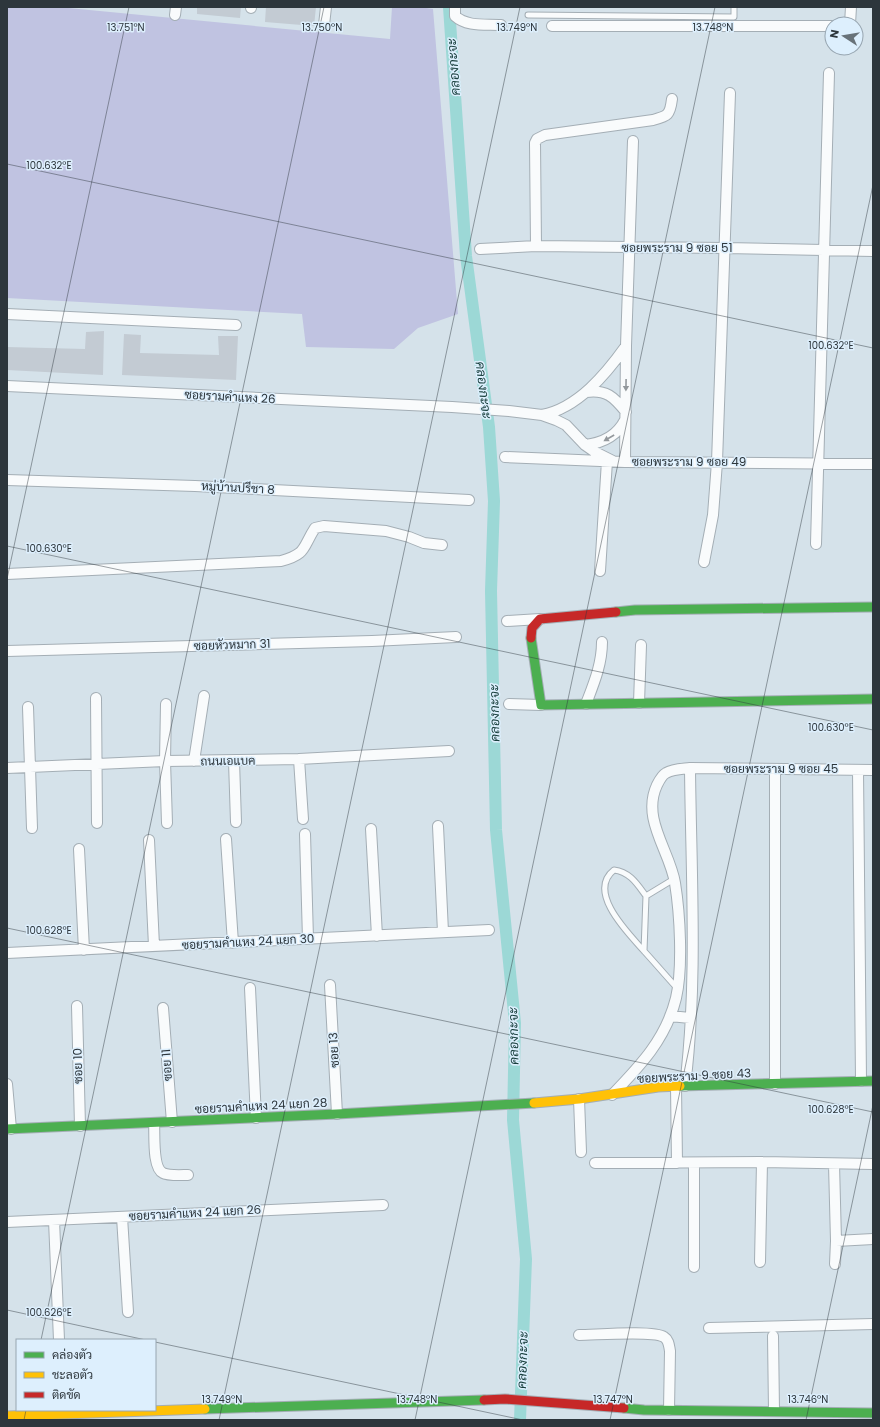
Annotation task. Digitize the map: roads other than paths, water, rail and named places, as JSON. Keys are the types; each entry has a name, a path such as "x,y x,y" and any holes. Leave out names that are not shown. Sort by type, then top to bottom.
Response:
{"street":[{"path":"324,25 326,7"},
{"path":"455,7 455,16 460,21 468,24 501,25"},
{"path":"552,26 824,26"},
{"path":"816,544 829,73"},
{"path":"704,562 713,515 717,462 730,94"},
{"path":"536,246 536,139 545,135 653,120 666,116 671,110 672,99"},
{"path":"625,462 626,346 633,141"},
{"name":"ซอยพระราม 9 ซอย 51","path":"480,249 536,246 873,251"},
{"path":"7,314 236,325"},
{"path":"542,416 559,410 586,392 614,363 626,346"},
{"name":"ซอยรามคำแหง 26","path":"7,386 510,411 542,416 556,420 566,425 585,445 610,461"},
{"path":"585,445 608,439 621,428 625,416 619,403 612,396 606,393 593,391 586,392"},
{"name":"ซอยพระราม 9 ซอย 49","path":"505,457 625,462 873,464"},
{"path":"600,571 610,461"},
{"name":"หมู่บ้านปรีชา 8","path":"7,480 195,486 469,500"},
{"path":"7,574 281,561 294,558 302,552 315,528 324,526 386,531 397,533 424,543 442,545"},
{"path":"507,621 635,610 873,607"},
{"path":"540,619 532,628 531,638 541,705"},
{"name":"ซอยหัวหมาก 31","path":"7,652 456,637"},
{"path":"586,704 599,668 602,656 602,642"},
{"path":"639,703 641,645"},
{"path":"194,761 204,696"},
{"path":"96,698 97,823"},
{"path":"509,704 541,705 873,699"},
{"path":"166,704 165,761 167,823"},
{"path":"28,707 32,828"},
{"name":"ถนนเอแบค","path":"7,768 96,763 299,759 449,751"},
{"path":"299,759 303,819"},
{"path":"234,761 236,822"},
{"path":"677,1163 680,1086 690,1045 693,926 690,768"},
{"name":"ซอยพระราม 9 ซอย 45","path":"612,1095 650,1055 670,1016 676,997 679,969 680,934 674,878 658,836 653,817 652,804 654,790 658,781 665,773 690,768 873,770"},
{"path":"775,770 775,1084"},
{"path":"858,770 861,1081"},
{"path":"438,826 444,932"},
{"path":"371,829 377,936"},
{"path":"305,834 308,939"},
{"path":"226,839 233,942"},
{"path":"149,840 154,946"},
{"path":"79,849 84,950"},
{"path":"674,878 691,877"},
{"name":"ซอยรามคำแหง 24 แยก 30","path":"7,953 489,930"},
{"name":"ซอย 13","path":"330,985 337,1114"},
{"path":"250,988 256,1118"},
{"name":"ซอย 10","path":"77,1006 80,1126"},
{"name":"ซอย 11","path":"163,1008 172,1122"},
{"path":"670,1016 690,1018"},
{"name":"ซอยพระราม 9 ซอย 43","path":"517,1104 579,1099 638,1090 680,1086 873,1081"},
{"path":"7,1084 9,1129"},
{"path":"579,1099 581,1152"},
{"name":"ซอยรามคำแหง 24 แยก 28","path":"9,1129 517,1104"},
{"path":"154,1123 157,1169 164,1174 188,1175"},
{"path":"595,1163 762,1162 873,1164"},
{"path":"760,1262 762,1162"},
{"path":"694,1163 694,1267"},
{"path":"834,1164 836,1264"},
{"name":"ซอยรามคำแหง 24 แยก 26","path":"7,1222 383,1205"},
{"path":"122,1217 128,1312"},
{"path":"54,1220 59,1339"},
{"path":"836,1241 873,1239"},
{"path":"709,1328 873,1324"},
{"path":"579,1335 652,1333 665,1337 669,1343 676,1412"},
{"path":"773,1336 774,1411"},
{"path":"156,1411 505,1399 676,1412 774,1411 873,1413"},
{"path":"7,1416 153,1411"}],"lane":[{"path":"528,15 734,17 734,7"},
{"path":"644,951 646,896 630,876 622,871 614,870 608,875 606,896 618,922 677,988"},
{"path":"646,896 674,878"}],"waterway":[{"name":"คลองกะจะ","path":"449,7 466,256 489,427 494,501 491,591 496,830 515,1023 513,1120 526,1259 520,1420"}]}
